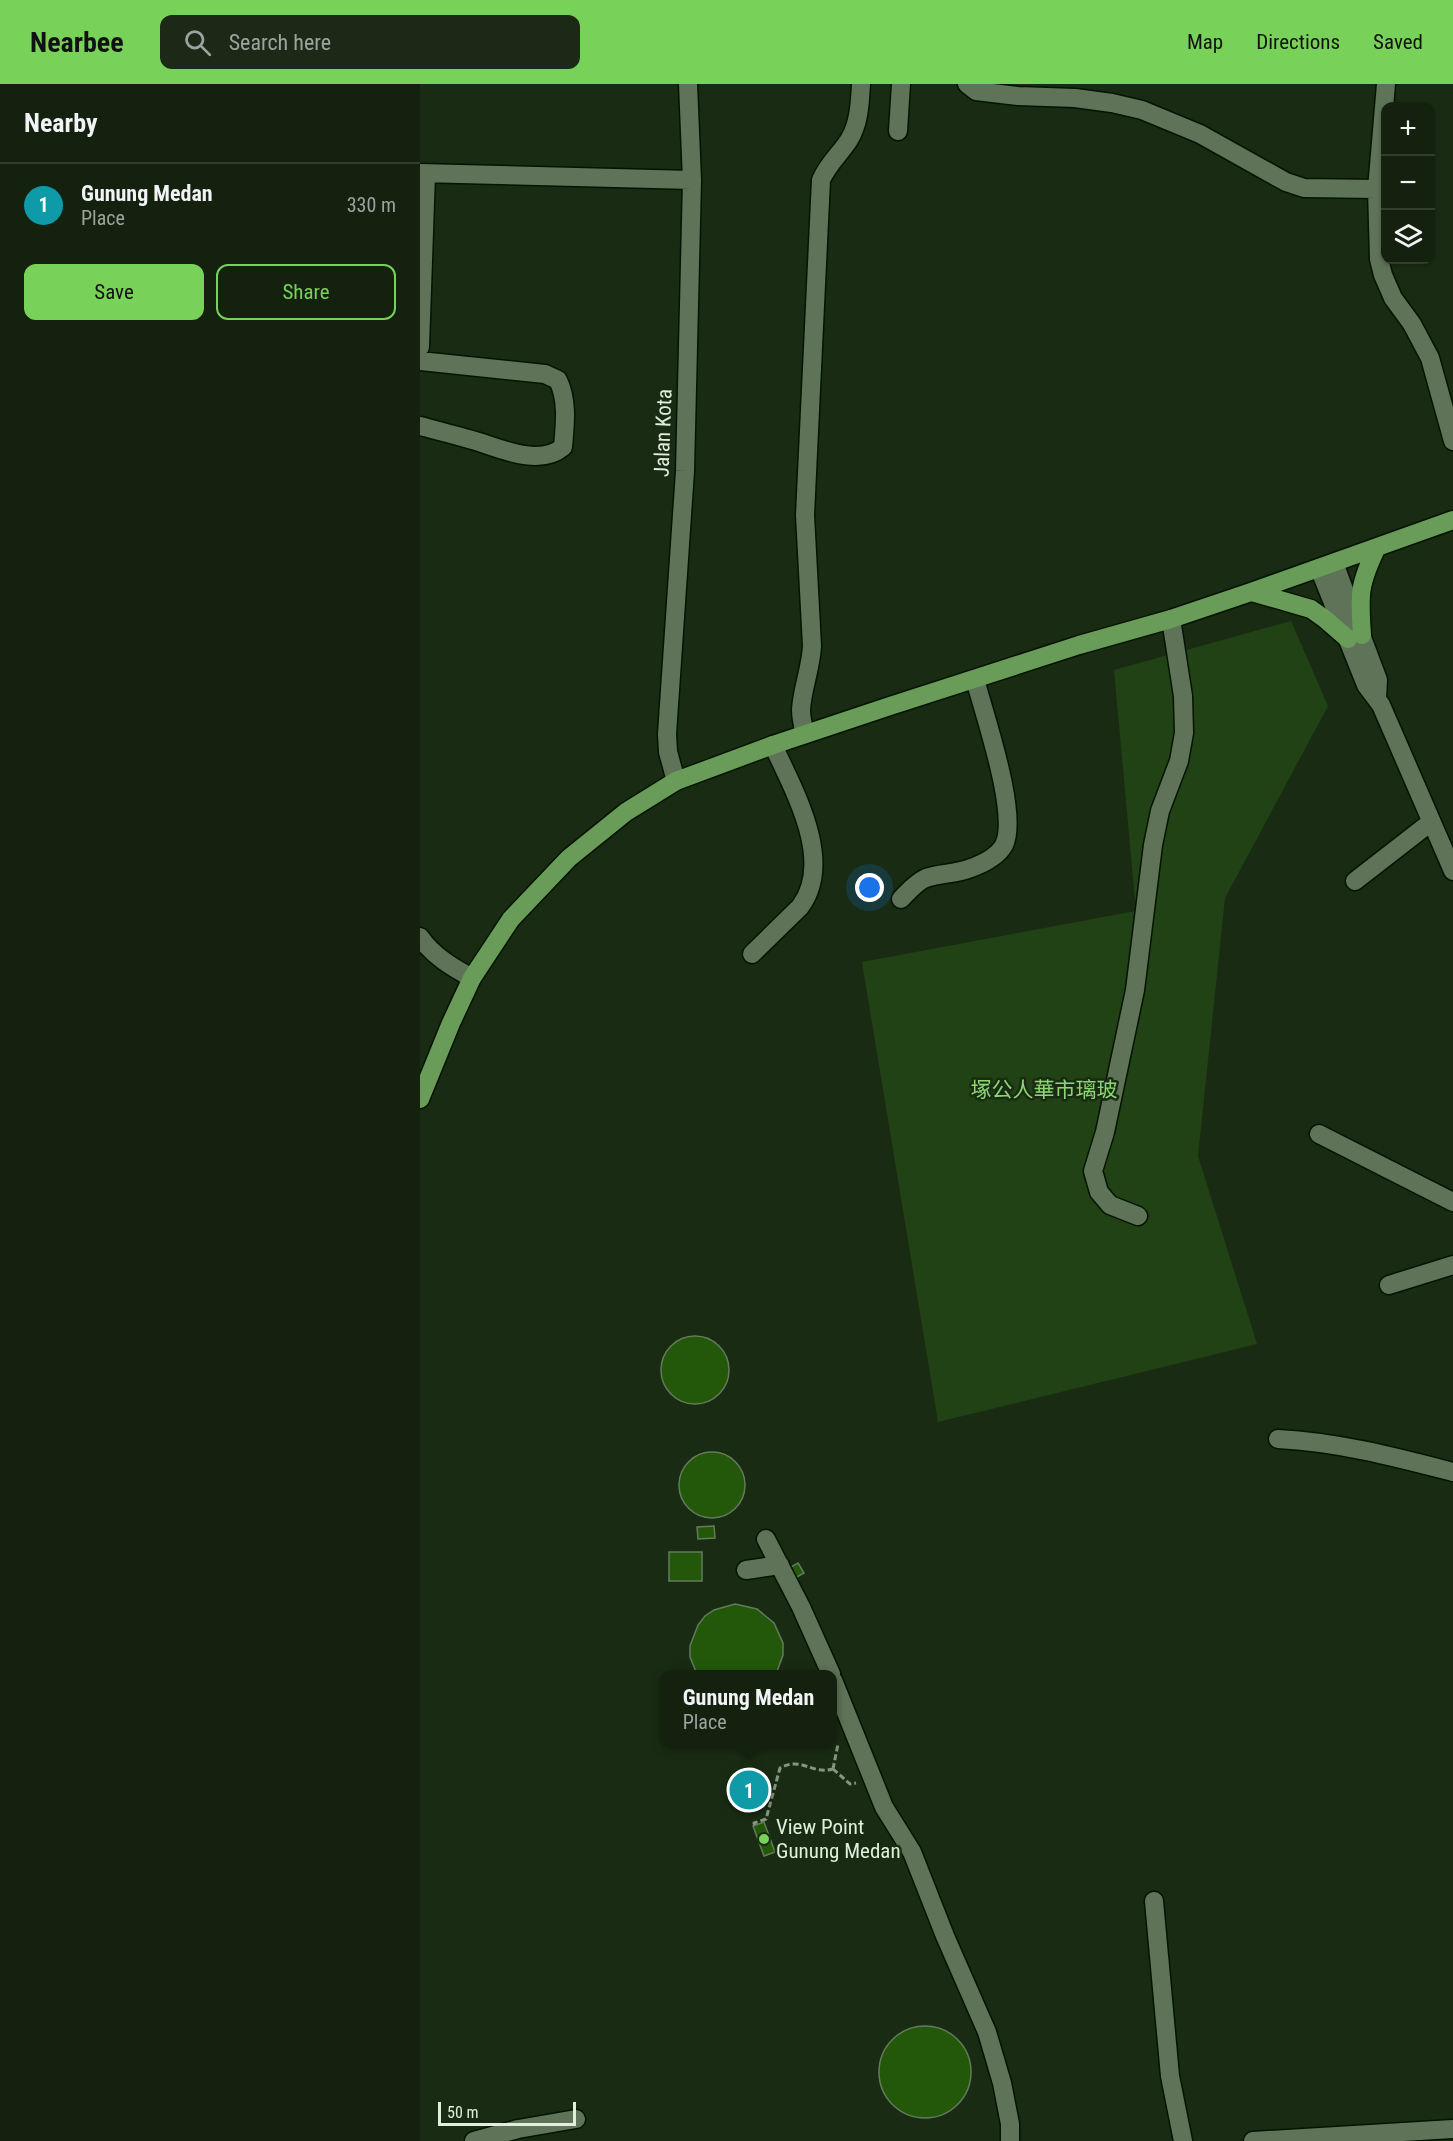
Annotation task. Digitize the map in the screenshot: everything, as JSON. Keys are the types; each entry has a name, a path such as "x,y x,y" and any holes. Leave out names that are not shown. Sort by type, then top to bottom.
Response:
{"main road":[{"path":"420,1099 472,978 511,919 569,858 626,812 676,781 772,744 1079,645 1171,619 1453,520"},
{"path":"1251,592 1311,609 1355,637 1362,584 1377,547"}],"street":[{"name":"Jalan Kota","path":"676,781 668,752 667,734 684,482 692,180 688,84"},
{"path":"805,734 802,704 810,672 812,646 805,515 821,180 826,170 850,140 857,121 861,84"},
{"path":"898,131 901,84"},
{"path":"968,84 976,91 1018,96 1075,98 1142,110 1200,134 1286,182 1304,188 1377,189"},
{"path":"1386,84 1377,189 1377,245 1383,276 1393,298 1412,324 1430,358 1453,441"},
{"path":"420,347 423,174 692,180"},
{"path":"420,361 545,374 558,380 563,392 565,418 563,447 557,453 549,455 504,451 420,426"},
{"path":"1327,565 1355,637 1378,680 1377,698 1453,871"},
{"path":"1138,1216 1110,1205 1099,1192 1093,1171 1105,1132 1135,990 1153,845 1160,811 1179,761 1184,733 1183,696 1171,619"},
{"path":"901,899 927,878 970,868 991,858 1003,846 1007,836 1005,804 997,758 975,680"},
{"path":"752,954 800,907 812,884 812,854 807,823 772,744"},
{"path":"1355,881 1431,822"},
{"path":"422,945 455,969 472,978"},
{"path":"1319,1134 1453,1202"},
{"path":"1389,1285 1453,1265"},
{"path":"1278,1439 1317,1441 1353,1447 1453,1472"},
{"path":"766,1539 801,1607 829,1670"},
{"path":"746,1570 780,1565"},
{"path":"837,1690 884,1807 912,1852 945,1936 987,2032 1002,2083 1010,2124 1010,2141"},
{"path":"1154,1901 1170,2076 1183,2141"},
{"path":"474,2141 518,2129 576,2119"},
{"path":"1253,2141 1453,2129"}],"path":[{"path":"755,1825 754,1823 766,1820 780,1768 789,1764 802,1764 822,1772 833,1769"}],"green space":[{"name":"塚公人華市璃玻","path":"1291,621 1328,706 1225,898 1198,1156 1257,1344 938,1422 862,962 1136,911 1114,670"}],"building":[{"path":"695,1336 708,1339 719,1346 726,1357 729,1370 726,1383 719,1394 708,1401 695,1404 682,1401 671,1394 664,1383 661,1370 664,1357 671,1346 682,1339"},
{"path":"712,1452 725,1454 740,1467 745,1485 743,1498 730,1513 712,1518 699,1516 684,1503 679,1485 681,1472 694,1457"},
{"path":"714,1526 715,1538 698,1539 697,1527"},
{"path":"669,1552 702,1552 702,1581 669,1581"},
{"path":"798,1563 804,1573 795,1578 789,1568"},
{"path":"735,1604 757,1609 774,1623 783,1643 783,1655 777,1670 695,1670 690,1657 690,1646 698,1625 714,1610"},
{"name":"View Point Gunung Medan","path":"764,1822 775,1852 764,1856 753,1826"},
{"path":"925,2026 943,2029 958,2039 968,2054 971,2072 968,2090 958,2105 943,2115 925,2118 907,2115 892,2105 882,2090 879,2072 882,2054 892,2039 907,2029"}],"place":[{"name":"Gunung Medan","path":"749,1790"},
{"name":"View Point Gunung Medan","path":"764,1839"}]}
